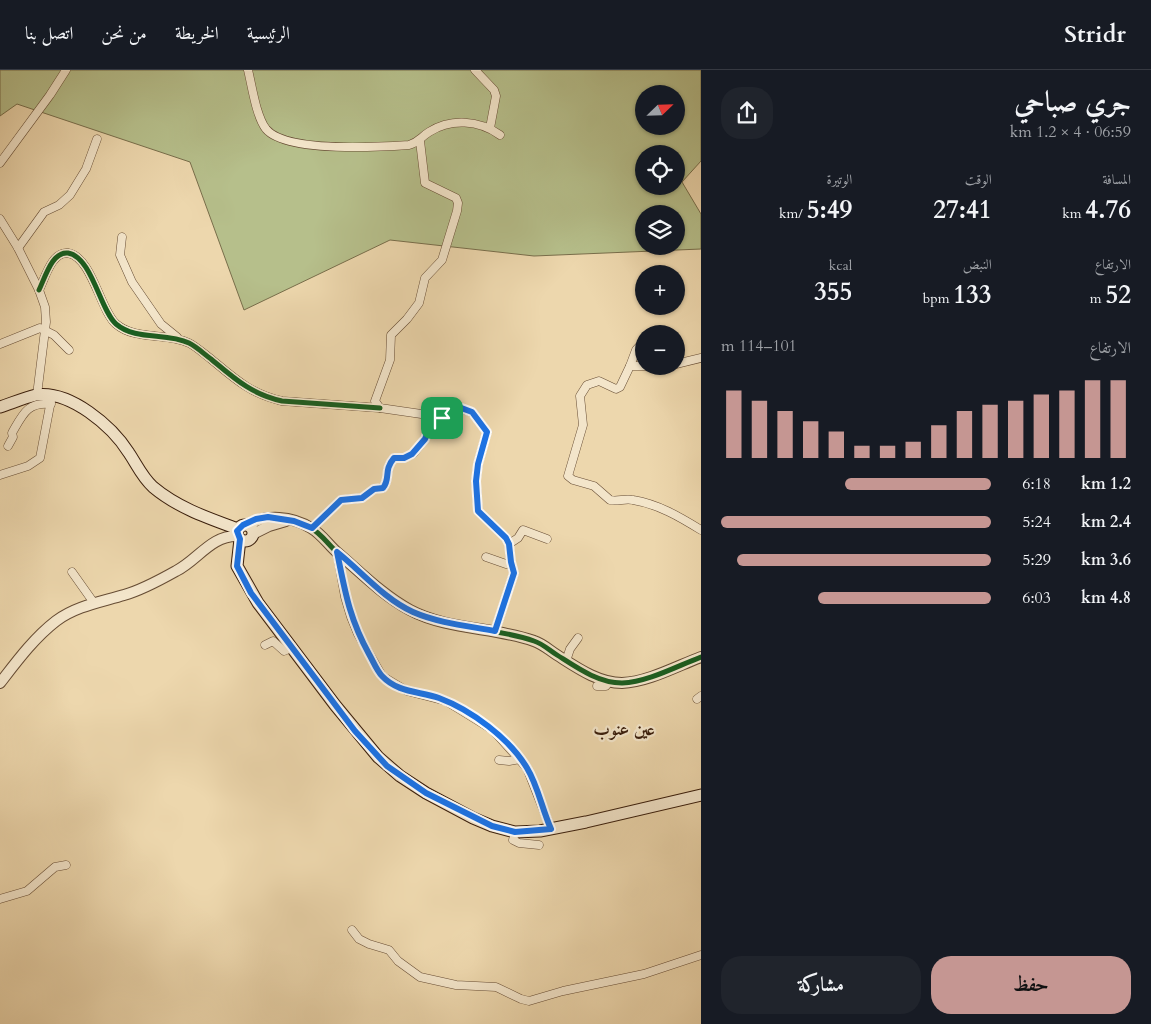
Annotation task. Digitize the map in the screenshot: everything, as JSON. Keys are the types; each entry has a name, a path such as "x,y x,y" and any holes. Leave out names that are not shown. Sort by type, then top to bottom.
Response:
{"main road":[{"path":"0,407 37,395 52,400 63,398 92,414 124,447 142,476 173,502 244,534 237,566 258,603 355,731 387,766 426,793 473,818 492,826 515,832 551,829 701,795"}],"street":[{"path":"0,163 50,96 66,70"},
{"path":"248,70 260,119 272,134 281,139 326,147 409,145 420,141 428,133 451,124 469,122 490,128 500,135"},
{"path":"475,70 494,90 496,96 490,128"},
{"path":"18,248 44,212 59,205 70,195 86,169 97,139"},
{"path":"380,408 375,401 390,360 391,335 407,319 419,303 425,278 442,260 457,211 458,203 456,198 425,183 420,141"},
{"path":"0,219 18,248 39,290 45,307 45,329 37,395"},
{"path":"122,237 120,255 140,294 161,324 181,340"},
{"path":"39,290 55,257 62,253 70,254 77,258 92,278 108,315 117,325 135,334 181,340 191,344 245,387 268,398 282,401 380,408 442,418"},
{"path":"0,344 40,328 45,329 69,350"},
{"path":"635,353 620,387 616,389 599,381 593,382 583,390 580,402 583,425 568,476 573,480 594,486 610,500 632,499 640,501 675,514 701,530"},
{"path":"685,362 701,358"},
{"path":"630,366 635,366"},
{"path":"0,475 28,466 40,458 52,400 39,403 27,410 12,433 8,446"},
{"path":"312,528 341,500 362,498 374,489 383,488 386,484 388,466 394,458 404,458 412,454 425,439 430,426 456,406 472,412 487,432 478,464 476,481 478,511 506,538 509,544 514,573 495,631"},
{"path":"0,683 34,641 56,621 67,614 94,603 126,595 180,570 215,541 228,535 244,534 290,520 312,528 337,552 394,600 412,612 450,623 495,631 534,641 596,677 623,683 638,680 701,657"},
{"path":"509,544 518,538 523,530 547,539"},
{"path":"337,552 345,597 351,617 358,634 382,676 399,688 435,697 465,711 492,730 520,759 529,772 551,829"},
{"path":"486,557 506,564 511,562"},
{"path":"72,572 94,603"},
{"path":"566,661 570,649 578,638"},
{"path":"266,645 273,641 284,651 293,647"},
{"path":"597,686 606,686 609,681"},
{"path":"498,760 520,759"},
{"path":"515,832 514,840 539,844"},
{"path":"0,899 27,891 55,867 66,865"},
{"path":"352,930 359,939 390,950 398,961 420,977 456,985 496,987 529,1001 563,991 644,974 701,955"}],"green space":[{"path":"0,70 701,70 701,161 685,179 685,145 635,145 635,195 685,195 685,187 701,214 701,249 685,250 685,205 635,205 635,252 534,256 390,240 244,310 190,162 17,104 0,116"}],"cycle path":[{"path":"39,290 53,261 58,256 68,253 76,257 83,264 90,274 110,317 124,329 142,335 171,338 189,343 244,385 271,398 282,401 380,408"},
{"path":"312,528 341,500 362,498 374,489 383,488 387,481 389,467 394,458 404,458 413,454 425,439 430,426 455,407 472,412 487,432 478,464 476,481 478,511 506,538 509,544 514,573 495,631"},
{"path":"247,525 254,521 271,518 287,519 304,524 319,533 335,551 382,591 410,610 455,625 519,636 534,641 580,669 604,680 622,683 642,680 701,657"}],"district":[{"name":"عين عنوب","path":"624,729"}],"route":[{"path":"456,406 472,412 482,422 487,432 484,450 478,464 476,481 478,511 506,538 509,544 514,573 495,631 450,623 412,612 394,600 337,552 345,597 358,634 382,676 407,691 446,701 473,716 492,730 527,768 551,829 515,832 492,826 426,793 387,766 355,731 299,654 258,603 237,566 240,539 237,531 240,526 256,519 274,517 302,523 312,528 341,500 362,498 374,489 383,488 386,484 388,466 394,458 404,458 412,454 425,439 430,426 442,418 456,406"}]}
